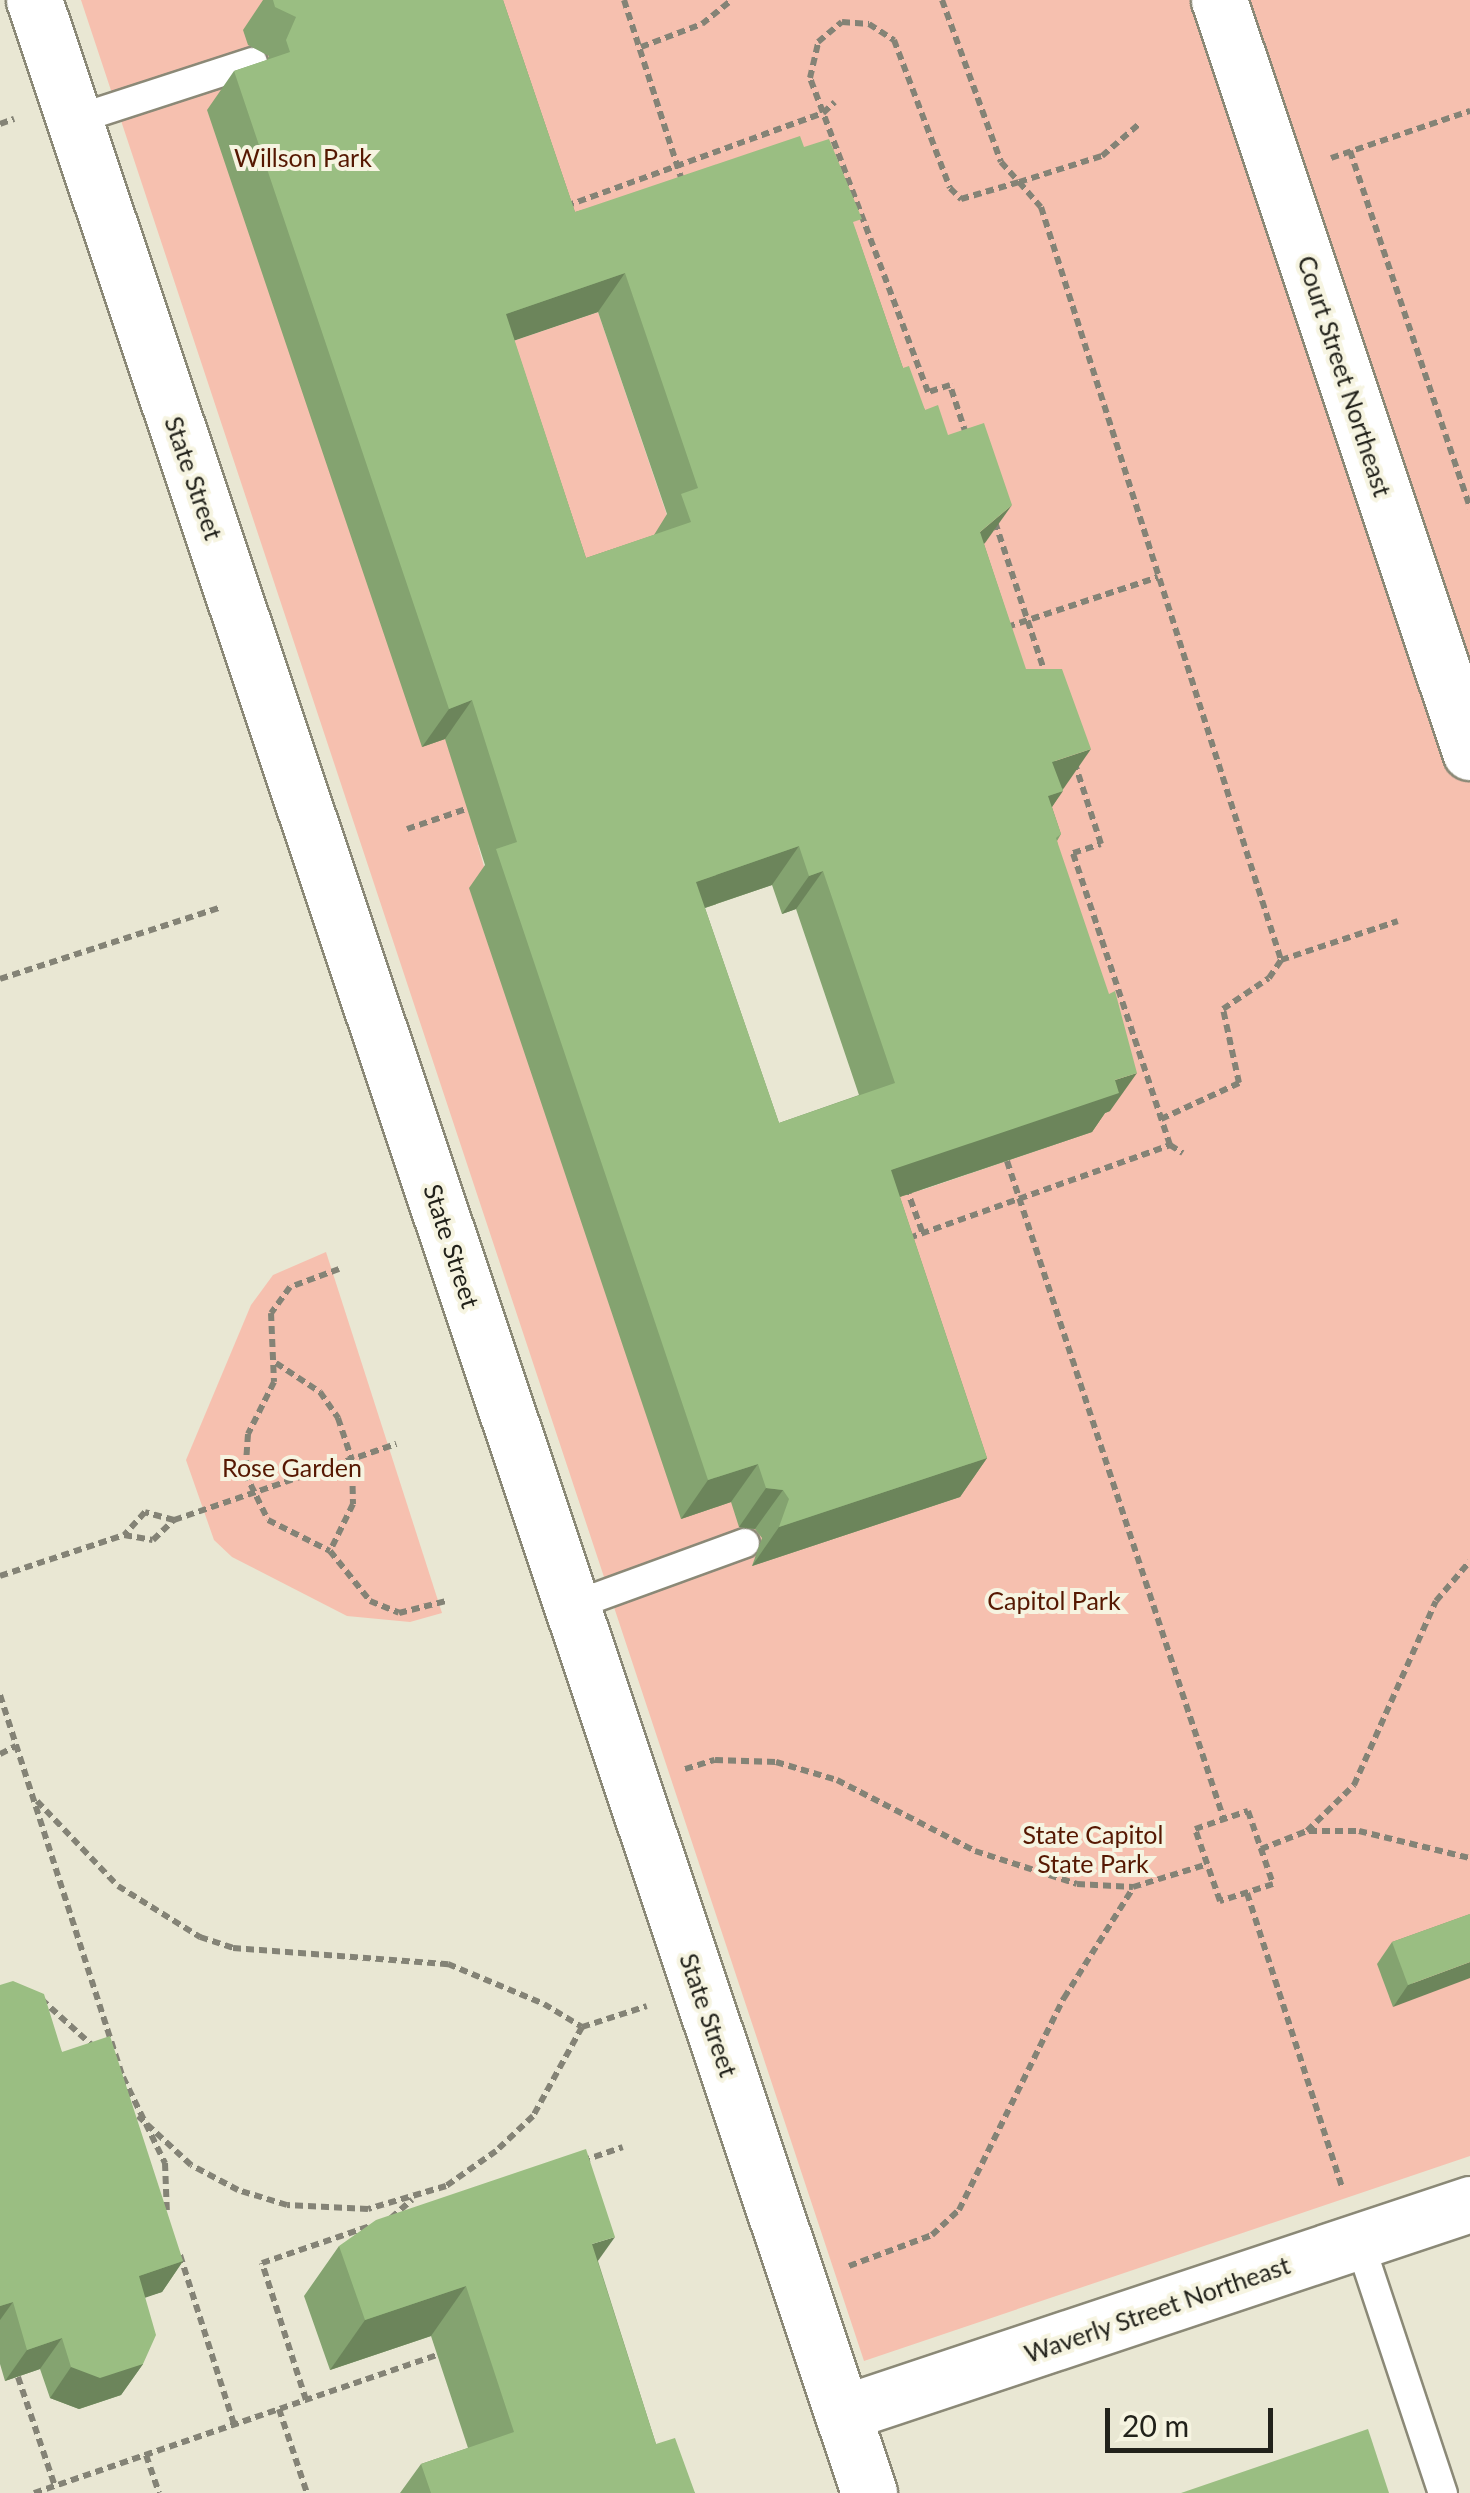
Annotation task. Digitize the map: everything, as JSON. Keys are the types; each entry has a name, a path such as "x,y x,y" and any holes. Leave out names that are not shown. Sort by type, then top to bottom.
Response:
{"main road":[{"name":"State Street","path":"34,0 869,2493"},
{"name":"Court Street Northeast","path":"1219,0 1470,752"},
{"name":"Waverly Street Northeast","path":"843,2413 1470,2204"}],"lane":[{"path":"74,120 253,62"},
{"path":"572,1606 744,1543"},
{"path":"1359,2241 1443,2493"}],"path":[{"path":"624,0 690,203"},
{"path":"641,47 702,24 732,0"},
{"path":"942,0 1001,162 1041,207 1281,960"},
{"path":"971,449 950,385 928,392 823,113 810,78 818,42 842,22 870,24 894,40 950,188 961,199 1102,156 1138,124"},
{"path":"548,212 823,113 835,102"},
{"path":"1278,175 1470,111"},
{"path":"1350,151 1470,508"},
{"path":"574,203 580,218"},
{"path":"990,506 1050,690"},
{"path":"992,632 1158,577"},
{"path":"1073,759 1101,844 1073,853 1170,1145 1183,1153"},
{"path":"407,828 478,805"},
{"path":"0,979 220,907"},
{"path":"1161,1119 1233,1091 1240,1083 1223,1009 1269,978 1281,960 1398,921"},
{"path":"894,1244 1170,1145"},
{"path":"1007,1161 1224,1820"},
{"path":"904,1181 922,1234"},
{"path":"339,1270 302,1281 278,1299 270,1330 276,1363 245,1449 252,1493 268,1520 330,1551 370,1602 399,1612 446,1601"},
{"path":"276,1363 320,1392 338,1418 352,1460 353,1504 330,1551"},
{"path":"0,1576 124,1535 153,1540 174,1520 396,1444"},
{"path":"124,1535 145,1512 174,1520"},
{"path":"1308,1831 1354,1786 1436,1601 1470,1561"},
{"path":"0,1696 123,2077 138,2116 165,2163 172,2229"},
{"path":"0,1754 16,1746"},
{"path":"631,1784 715,1760 776,1762 837,1780 1022,1870 1076,1884 1133,1887 1208,1864"},
{"path":"37,1801 118,1886 200,1936 233,1948 448,1964 544,2004 582,2028"},
{"path":"1248,1811 1261,1849 1273,1884 1220,1902 1195,1830 1248,1811"},
{"path":"1261,1849 1308,1831 1358,1831 1470,1858"},
{"path":"799,2283 932,2235 959,2210 1072,1984 1133,1887"},
{"path":"1247,1893 1359,2241"},
{"path":"138,2116 191,2166 287,2205 368,2209 446,2186 533,2116 582,2028 700,1990"},
{"path":"30,1993 81,2032 123,2077"},
{"path":"566,2166 623,2147"},
{"path":"446,2186 450,2196"},
{"path":"306,2400 262,2264 390,2218 414,2198"},
{"path":"178,2246 234,2424"},
{"path":"34,2493 437,2355"},
{"path":"18,2377 55,2486"},
{"path":"280,2409 308,2493"},
{"path":"146,2455 158,2493"}],"green space":[{"name":"State Capitol State Park","path":"81,0 1470,0 1470,2156 864,2361","holes":["826,261 1063,788 1026,801 1091,1132 922,1190 848,1159 595,1260 478,845 506,835 445,739 317,361"]},
{"path":"598,312 671,527 663,561 564,613 478,353"},
{"name":"Rose Garden","path":"326,1252 442,1613 410,1622 347,1616 232,1557 214,1540 186,1460 251,1305 273,1275"}],"building":[{"path":"273,0 503,0 575,212 800,136 804,147 829,139 862,219 853,222 903,368 909,366 925,410 938,405 948,435 984,423 1012,505 980,532 1026,669 1062,669 1091,749 1052,762 1063,791 1048,796 1061,834 1056,838 1109,994 1115,991 1137,1073 1115,1080 1119,1093 891,1170 987,1458 779,1527 789,1499 783,1490 766,1488 758,1464 708,1480 496,849 517,842 472,700 449,709 234,71 290,52 286,40 296,17 275,7","holes":["625,273 698,488 681,494 691,522 586,558 506,314","799,846 809,876 823,871 895,1083 779,1123 696,882"]},
{"path":"1470,1914 1470,1962 1408,1985 1392,1942"},
{"path":"13,1981 44,1994 62,2052 110,2036 183,2261 139,2276 156,2335 143,2364 100,2378 71,2367 62,2338 27,2350 13,2302 0,2306 0,1985"},
{"path":"586,2149 615,2237 592,2244 656,2444 675,2438 695,2493 431,2493 421,2464 514,2432 466,2286 365,2320 339,2246 376,2220"},
{"path":"1368,2429 1389,2493 1181,2493"}],"park label":[{"name":"Willson Park","path":"303,157"},
{"name":"Capitol Park","path":"1054,1600"}]}
